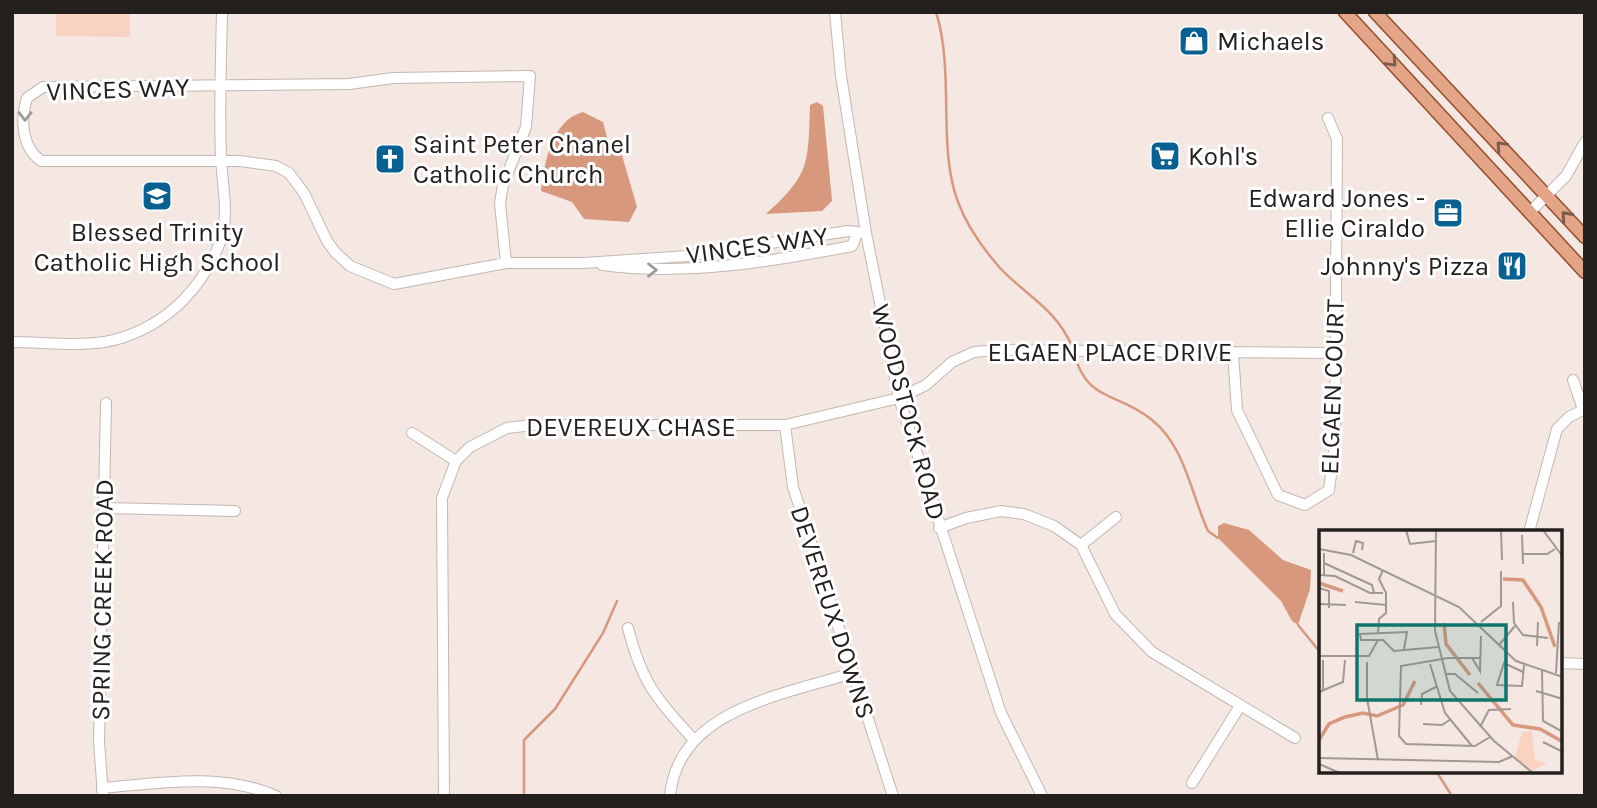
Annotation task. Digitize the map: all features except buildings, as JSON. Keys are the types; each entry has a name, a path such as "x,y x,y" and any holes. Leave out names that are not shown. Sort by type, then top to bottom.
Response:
{"main road":[{"path":"1345,12 1585,272"},
{"path":"1375,12 1585,237"}],"street":[{"path":"12,342 95,342 123,338 153,324 182,305 220,241 225,214 220,86 222,12"},
{"name":"WOODSTOCK ROAD","path":"835,12 861,234 899,398 1001,713 1042,796"},
{"name":"VINCES WAY","path":"506,263 500,203 503,185 526,127 530,76 220,86 43,87 27,98 25,141 30,153 41,161 259,161 289,173 304,193 335,252 351,266 382,282 408,283 506,263 584,263 687,256 848,231 861,234 852,246 712,267 634,270 584,263"},
{"name":"ELGAEN COURT","path":"1233,353 1237,410 1267,476 1278,495 1305,505 1329,490 1333,474 1337,139 1328,118"},
{"path":"1531,211 1566,176 1585,142"},
{"name":"ELGAEN PLACE DRIVE","path":"899,398 926,385 952,362 974,352 1334,353"},
{"path":"1529,530 1557,429 1569,417 1584,409 1573,380"},
{"name":"DEVEREUX CHASE","path":"456,461 489,435 507,428 533,425 785,425 899,398"},
{"name":"SPRING CREEK ROAD","path":"102,792 99,741 106,403"},
{"name":"DEVEREUX DOWNS","path":"785,425 793,487 893,796"},
{"path":"412,433 456,461 440,511 444,796"},
{"path":"105,508 235,511"},
{"path":"939,528 965,518 1001,511 1024,513 1054,526 1081,545 1115,614 1152,652 1295,738"},
{"path":"1081,545 1115,517"},
{"path":"628,628 635,653 658,702 693,739"},
{"path":"1562,663 1585,664"},
{"path":"670,796 676,768 693,739 720,719 852,673"},
{"path":"1192,783 1240,706"},
{"path":"102,792 214,781 253,788 276,796"}],"shaded area":[{"path":"56,12 130,12 130,37 56,36"},
{"path":"817,102 823,106 832,201 822,211 766,214 799,177 807,154 810,105"},
{"path":"583,112 603,122 610,148 621,152 637,207 629,222 584,219 572,202 541,191 547,156 557,133 572,117"},
{"path":"1224,523 1249,530 1283,560 1311,570 1310,589 1298,625 1292,621 1281,601 1218,538 1218,526"}],"waterway":[{"path":"936,12 945,59 948,158 958,202 971,229 988,254 1011,279 1049,312 1072,346"},
{"path":"1074,353 1080,369 1095,389 1139,411 1163,431 1180,457 1208,531 1218,538"},
{"path":"524,796 524,740 555,709 603,633 617,601"},
{"path":"1298,625 1319,651"},
{"path":"1437,773 1452,796"}],"place":[{"name":"Michaels","path":"1194,41"},
{"name":"Kohl's","path":"1165,156"},
{"name":"Saint Peter Chanel Catholic Church","path":"390,159"},
{"name":"Blessed Trinity Catholic High School","path":"157,196"},
{"name":"Edward Jones - Ellie Ciraldo","path":"1448,213"},
{"name":"Johnny's Pizza","path":"1512,266"}]}
